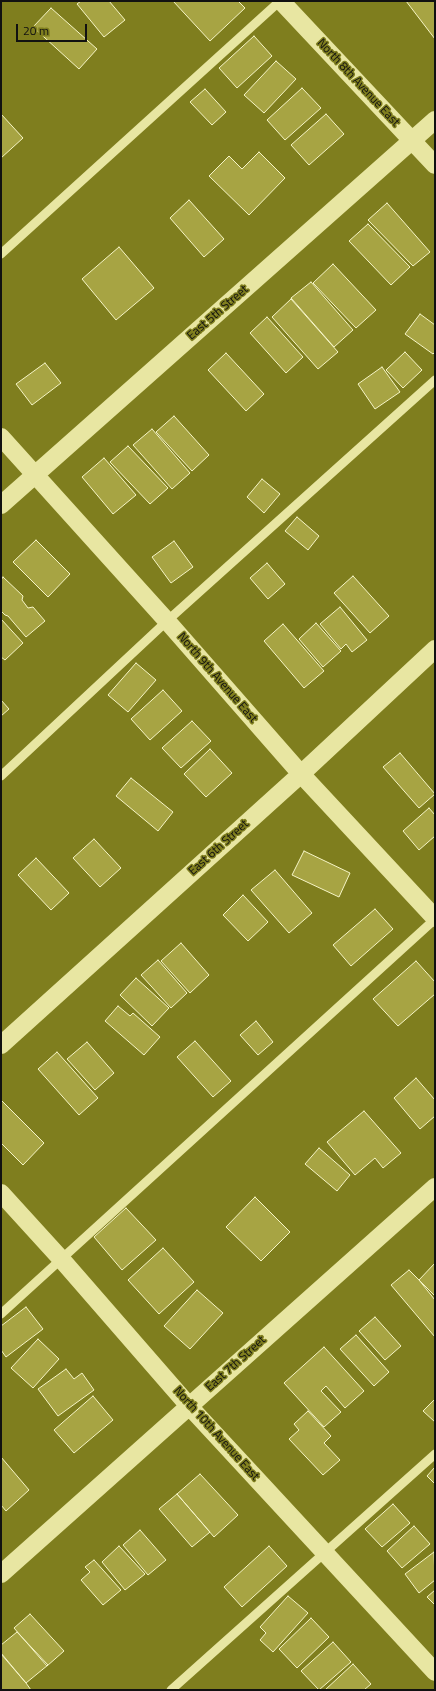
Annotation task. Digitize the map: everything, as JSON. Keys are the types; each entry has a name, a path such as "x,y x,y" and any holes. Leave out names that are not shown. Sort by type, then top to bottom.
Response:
{"street":[{"name":"North 8th Avenue East","path":"280,1 435,165"},
{"name":"East 5th Street","path":"1,505 435,120"},
{"name":"North 9th Avenue East","path":"1,437 167,621 301,774 435,918"},
{"name":"East 6th Street","path":"1,1045 301,774 435,649"},
{"name":"East 7th Street","path":"1,1574 435,1188"},
{"name":"North 10th Avenue East","path":"1,1193 62,1260 189,1406 435,1672"}],"lane":[{"path":"1,254 280,1"},
{"path":"1,776 167,621 435,380"},
{"path":"1,1314 62,1260 435,918"},
{"path":"171,1690 435,1454"}],"building":[{"path":"81,1 109,1 125,20 104,37 77,4"},
{"path":"173,1 238,1 245,8 210,41"},
{"path":"406,1 435,1 435,39"},
{"path":"51,8 97,49 79,69 33,27"},
{"path":"254,36 272,56 237,88 219,68"},
{"path":"276,61 296,79 264,113 244,95"},
{"path":"302,88 321,108 285,140 267,120"},
{"path":"205,89 226,112 212,125 190,102"},
{"path":"1,114 23,138 1,158"},
{"path":"326,114 344,134 309,165 291,145"},
{"path":"259,152 285,178 249,215 209,176 229,156 242,169"},
{"path":"189,200 224,239 204,257 170,218"},
{"path":"387,203 430,252 413,266 368,220"},
{"path":"368,224 410,267 391,285 349,241"},
{"path":"119,247 154,288 116,320 82,279"},
{"path":"333,264 376,310 356,328 313,283"},
{"path":"311,282 353,330 334,347 291,298"},
{"path":"291,299 338,352 318,369 272,317"},
{"path":"420,314 435,325 435,352 433,354 405,334"},
{"path":"267,317 303,357 286,373 250,333"},
{"path":"405,352 422,370 403,388 386,370"},
{"path":"226,353 264,394 246,411 208,370"},
{"path":"45,363 61,383 32,405 16,384"},
{"path":"382,367 400,392 375,409 358,384"},
{"path":"174,416 209,455 192,471 156,432"},
{"path":"152,429 190,473 172,489 133,445"},
{"path":"128,446 168,488 150,504 110,462"},
{"path":"104,458 136,495 113,514 82,477"},
{"path":"262,479 280,494 264,513 247,497"},
{"path":"297,517 319,536 308,550 285,531"},
{"path":"36,540 70,574 48,597 13,562"},
{"path":"174,541 193,567 171,583 152,557"},
{"path":"267,563 285,584 268,599 250,578"},
{"path":"353,576 389,616 370,633 334,593"},
{"path":"3,577 23,596 22,600 28,608 33,607 45,621 26,637 8,616 1,611 1,580"},
{"path":"340,607 367,640 352,652 346,644 341,649 320,624"},
{"path":"1,619 23,643 5,660 1,657"},
{"path":"316,623 341,651 323,667 299,639"},
{"path":"283,624 324,671 304,688 264,641"},
{"path":"136,663 156,680 128,712 108,695"},
{"path":"163,690 182,711 150,740 131,719"},
{"path":"1,700 9,709 1,716"},
{"path":"192,721 211,741 181,768 162,748"},
{"path":"210,749 232,773 206,797 184,774"},
{"path":"400,753 435,794 419,808 383,767"},
{"path":"131,778 173,812 158,831 116,796"},
{"path":"429,808 435,815 435,836 419,850 403,831"},
{"path":"94,839 121,868 100,887 73,858"},
{"path":"304,851 350,873 339,897 292,875"},
{"path":"36,858 69,893 51,910 18,875"},
{"path":"275,870 312,913 289,933 251,890"},
{"path":"243,895 268,922 248,941 223,915"},
{"path":"375,909 393,929 351,966 333,945"},
{"path":"181,943 209,975 190,993 161,961"},
{"path":"158,960 187,993 171,1008 141,975"},
{"path":"416,961 435,982 435,994 398,1026 373,999"},
{"path":"136,978 169,1008 152,1026 120,995"},
{"path":"118,1006 130,1016 133,1013 160,1037 144,1055 105,1021"},
{"path":"256,1021 273,1042 258,1055 240,1035"},
{"path":"195,1041 231,1081 213,1097 177,1057"},
{"path":"87,1042 114,1073 95,1090 67,1059"},
{"path":"57,1052 98,1098 79,1115 38,1069"},
{"path":"416,1078 435,1100 435,1116 420,1129 394,1098"},
{"path":"1,1100 44,1143 23,1165 1,1143"},
{"path":"364,1111 401,1153 383,1168 375,1158 355,1175 327,1142"},
{"path":"319,1148 350,1175 337,1191 305,1164"},
{"path":"255,1197 290,1232 261,1261 226,1227"},
{"path":"126,1208 156,1240 122,1270 94,1237"},
{"path":"163,1248 194,1282 159,1314 128,1280"},
{"path":"435,1263 435,1296 419,1280"},
{"path":"409,1270 435,1300 435,1337 391,1285"},
{"path":"197,1290 223,1313 190,1349 164,1326"},
{"path":"26,1307 43,1329 6,1357 1,1350 1,1326"},
{"path":"375,1317 401,1346 385,1360 359,1331"},
{"path":"356,1335 389,1372 374,1386 340,1349"},
{"path":"38,1339 59,1359 33,1388 11,1368"},
{"path":"324,1347 364,1391 345,1408 326,1386 321,1391 341,1412 324,1427 284,1383"},
{"path":"66,1369 74,1379 82,1373 94,1390 58,1416 38,1389"},
{"path":"93,1396 113,1420 74,1453 54,1430"},
{"path":"435,1399 435,1422 423,1411"},
{"path":"308,1411 331,1436 324,1443 340,1460 323,1475 289,1439 299,1430 294,1424"},
{"path":"1,1457 29,1490 6,1511 1,1505"},
{"path":"435,1467 435,1484 427,1476"},
{"path":"200,1474 238,1515 214,1537 177,1494"},
{"path":"177,1494 210,1532 192,1547 159,1509"},
{"path":"393,1504 410,1523 382,1547 365,1529"},
{"path":"414,1526 430,1544 402,1568 387,1551"},
{"path":"140,1530 166,1560 148,1575 123,1545"},
{"path":"119,1546 145,1574 125,1590 102,1562"},
{"path":"269,1546 287,1566 242,1607 224,1587"},
{"path":"434,1552 435,1580 419,1593 405,1574"},
{"path":"94,1560 121,1590 103,1605 81,1580 90,1572 85,1567"},
{"path":"435,1590 435,1605 427,1597"},
{"path":"288,1596 308,1613 273,1652 260,1640 266,1633 260,1627"},
{"path":"30,1614 64,1651 47,1666 14,1628"},
{"path":"311,1618 329,1637 297,1668 279,1649"},
{"path":"17,1632 48,1665 26,1683 1,1653 1,1645"},
{"path":"333,1642 351,1662 319,1690 301,1671"},
{"path":"1,1654 26,1683 31,1690 1,1690"},
{"path":"353,1664 371,1684 364,1690 325,1690"}]}
